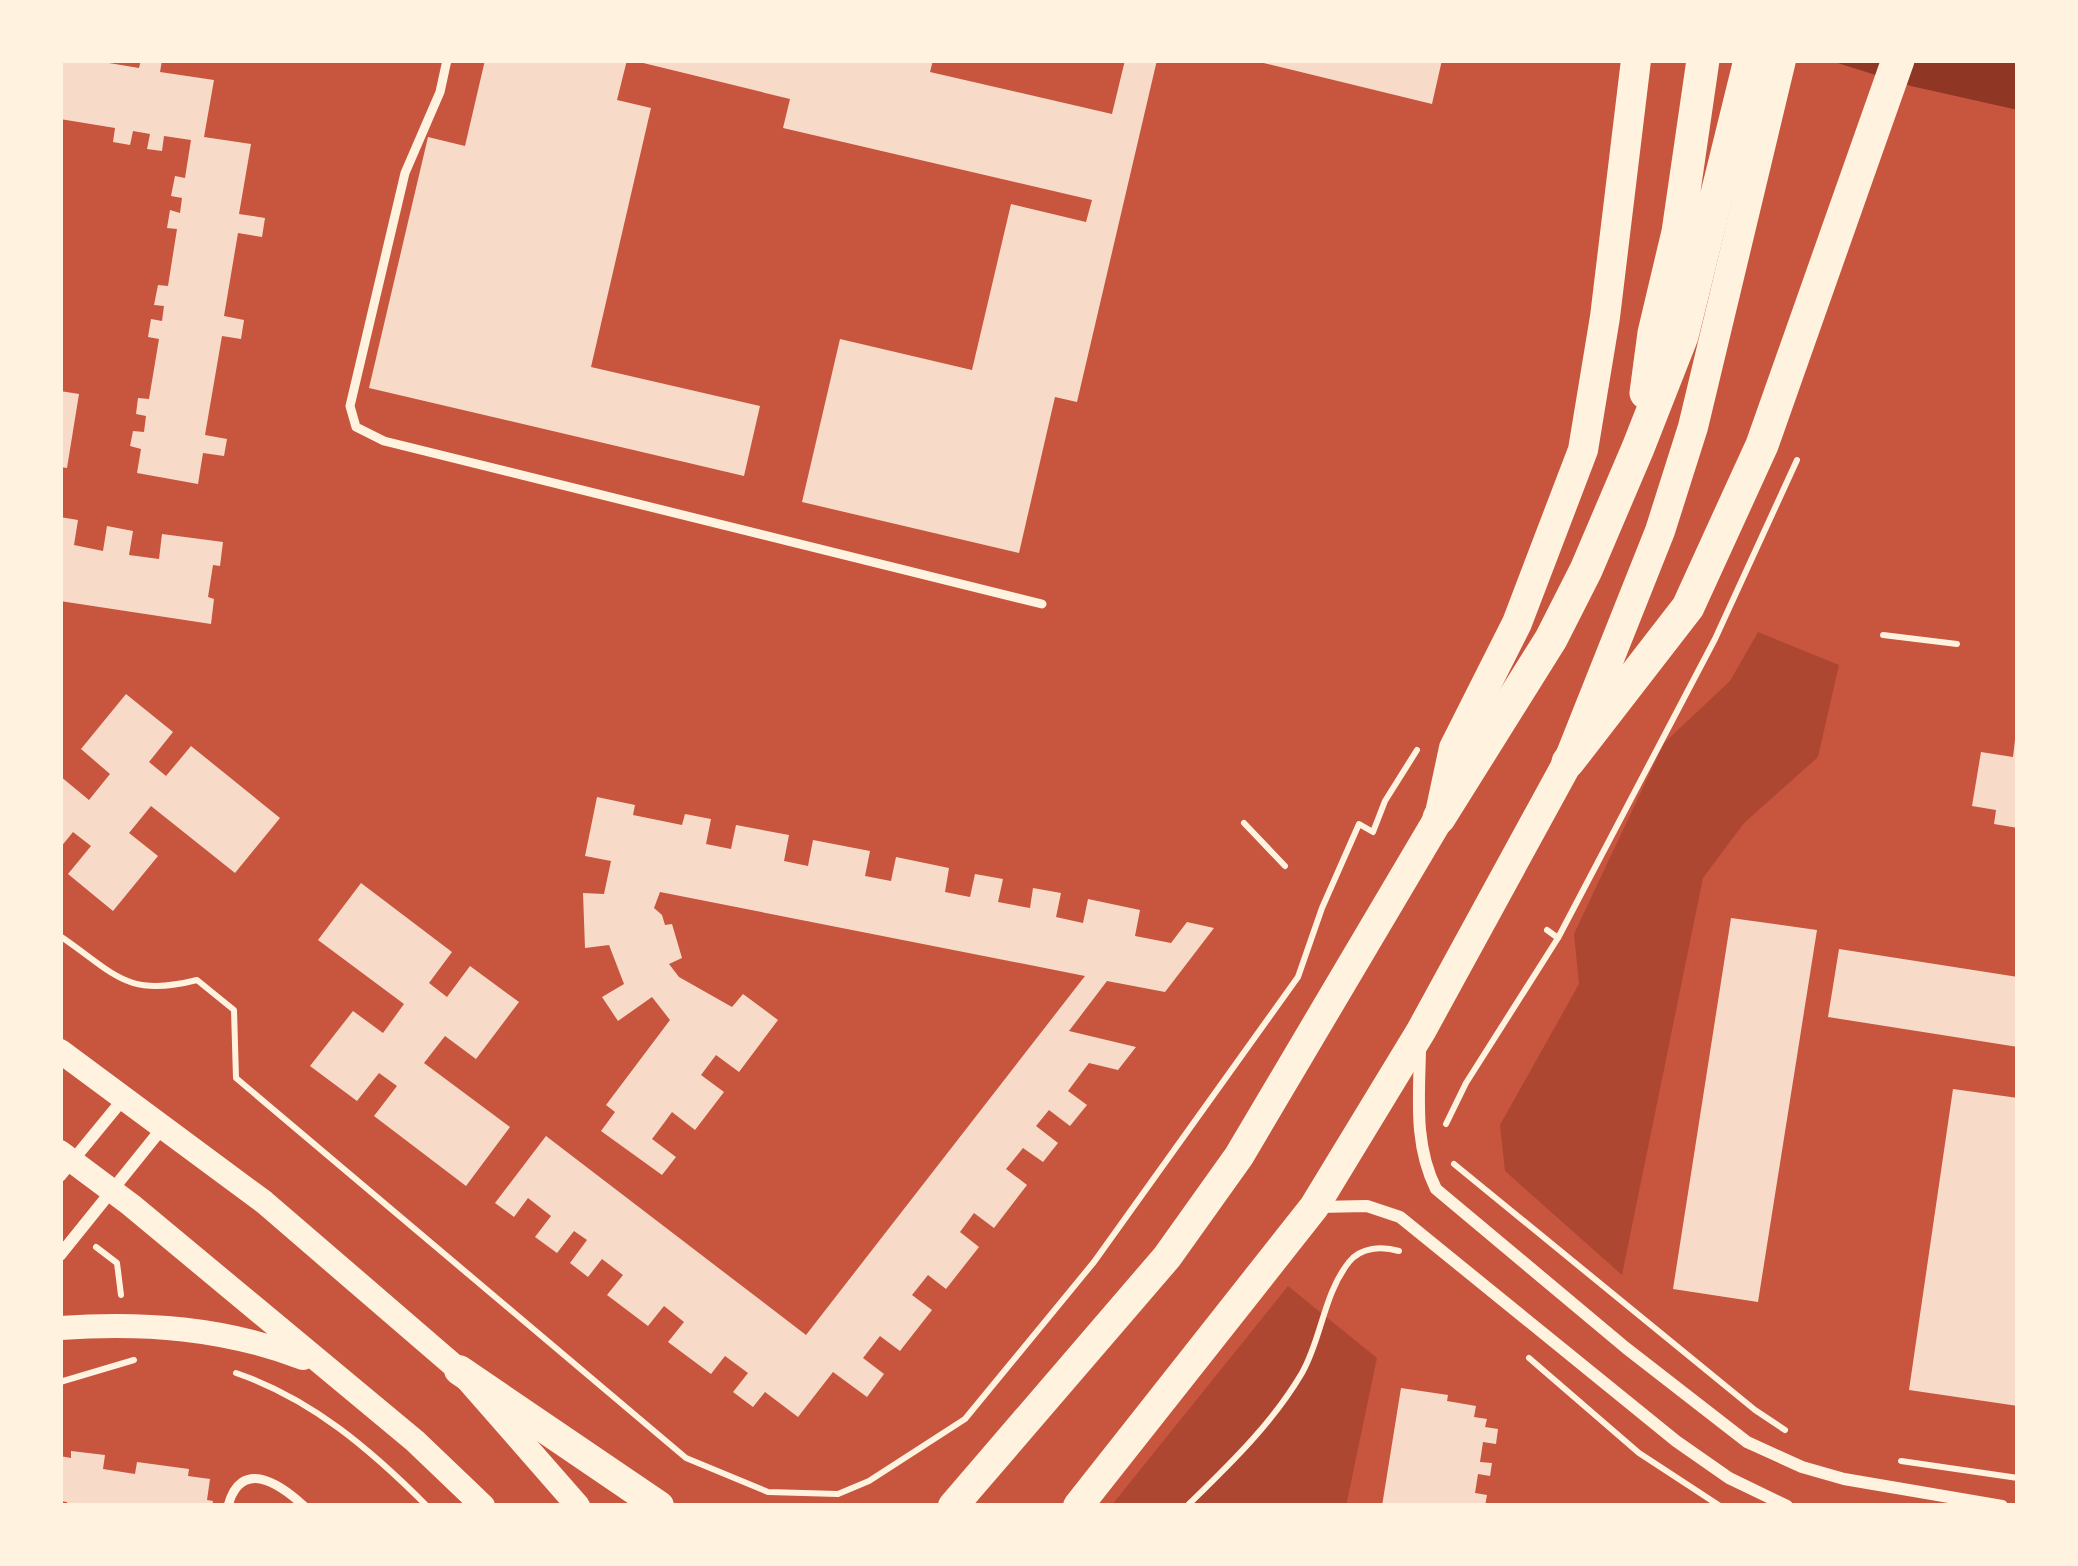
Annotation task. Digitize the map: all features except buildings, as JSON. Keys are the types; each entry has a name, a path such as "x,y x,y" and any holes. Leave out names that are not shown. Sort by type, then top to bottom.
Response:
{"highway":[{"path":"1568,762 1688,608 1762,445 1898,60"},
{"path":"1638,448 1654,333 1678,232 1702,63"},
{"path":"1439,818 1551,639 1586,570 1682,336 1763,71"}],"main road":[{"path":"952,1506 1167,1257 1239,1156 1439,818 1454,748 1516,623 1583,450 1605,317 1636,60"},
{"path":"1078,1506 1314,1207 1421,1031 1568,762 1660,531 1694,427 1763,71"},
{"path":"60,1051 264,1202 459,1370 659,1506"},
{"path":"64,1163 111,1191 415,1442 483,1506"},
{"path":"60,1328 125,1323 252,1339 322,1365"},
{"path":"459,1370 578,1506"}],"street":[{"path":"1421,1031 1422,1163 1436,1190 1626,1348 1748,1442 1802,1467 2002,1506"},
{"path":"64,1163 124,1098"},
{"path":"60,1255 163,1127"},
{"path":"1314,1207 1367,1206 1400,1217 1676,1442 1729,1478 1787,1506"}],"lane":[{"path":"447,60 440,92 405,173 350,406 356,427 384,442 1042,604"},
{"path":"228,1506 233,1490 242,1482 260,1478 278,1482 304,1506"}],"path":[{"path":"1883,634 1957,644"},
{"path":"60,936 135,987 164,988 196,980 214,991 234,1010 236,1078 686,1458 768,1492 838,1494 869,1481 965,1419 1094,1262 1298,976 1360,824 1373,832 1385,800 1422,742"},
{"path":"1244,823 1285,866"},
{"path":"1442,1138 1449,1112 1558,938"},
{"path":"1449,1153 1456,1168 1794,1436"},
{"path":"78,1233 117,1263 130,1360"},
{"path":"1187,1506 1254,1440 1302,1372 1330,1295 1352,1258 1382,1246 1406,1253"},
{"path":"1514,1343 1639,1454 1720,1506"},
{"path":"60,1382 130,1360 149,1360"},
{"path":"226,1369 277,1387 372,1450 427,1506"},
{"path":"1892,1459 2018,1478"}],"shaded area":[{"path":"1828,60 2018,60 2018,110 1911,86"},
{"path":"1758,632 1839,665 1818,757 1744,823 1703,878 1622,1275 1505,1171 1500,1125 1579,984 1574,934 1664,743 1730,681"},
{"path":"1288,1286 1377,1358 1346,1506 1111,1506"}]}
